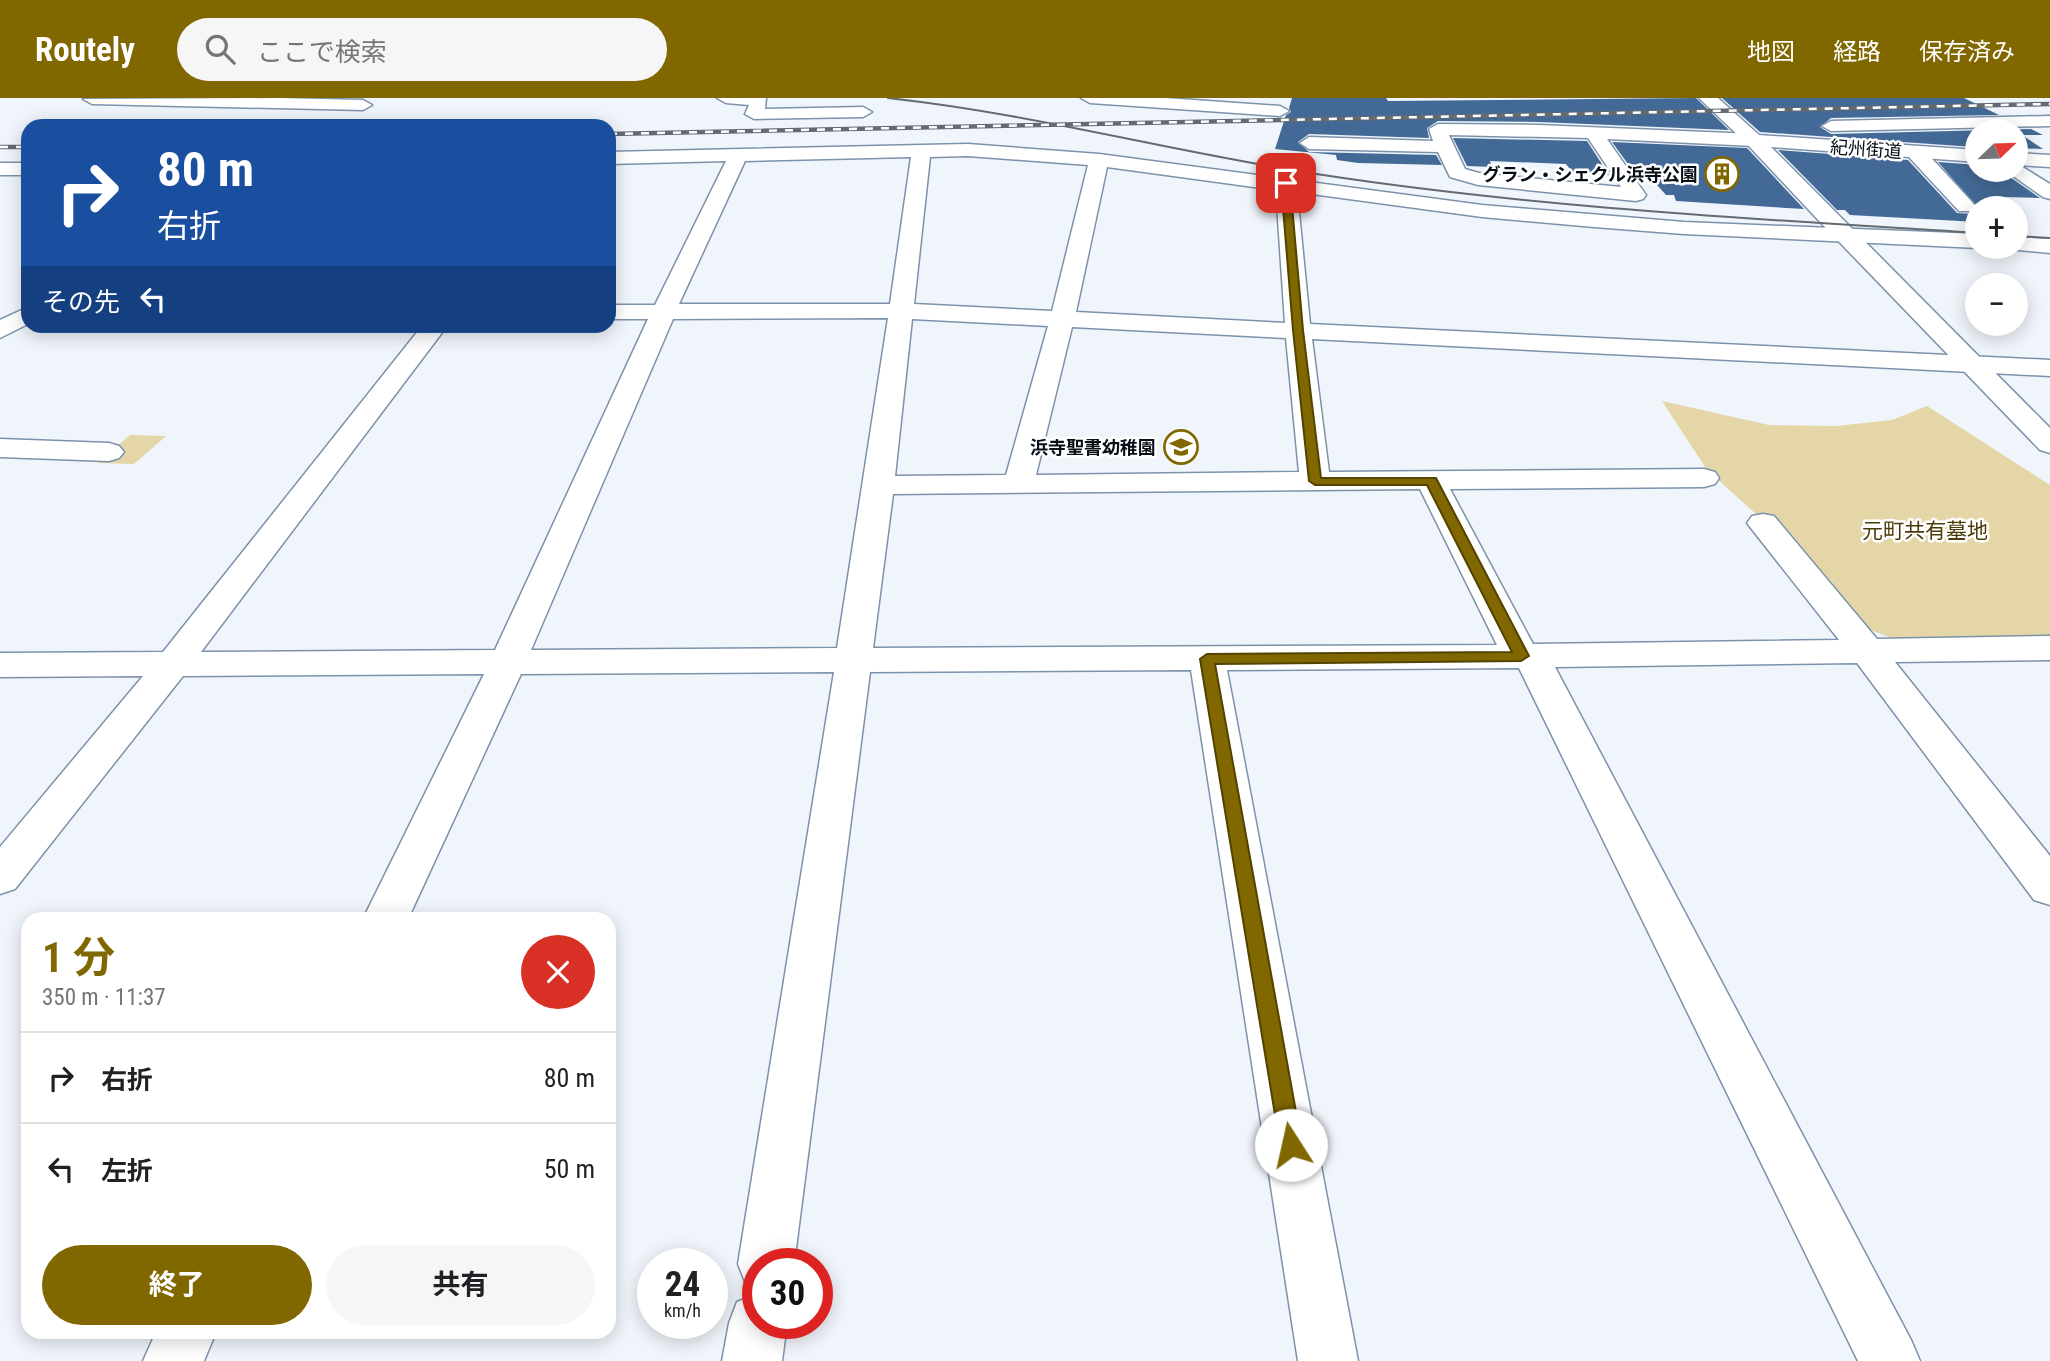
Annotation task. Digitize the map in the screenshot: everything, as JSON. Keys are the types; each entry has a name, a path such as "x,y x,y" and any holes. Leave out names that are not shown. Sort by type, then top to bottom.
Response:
{"street":[{"path":"726,98 759,100 754,114 863,112"},
{"path":"1090,98 1280,111"},
{"path":"1708,98 1754,140 2050,444"},
{"path":"92,99 368,101"},
{"path":"339,119 368,101"},
{"path":"1831,126 2050,121"},
{"name":"紀州街道","path":"1445,147 1437,129 1754,140 1965,155"},
{"path":"1309,143 1445,147 1457,173 1478,179 1636,195 1595,134"},
{"path":"616,158 968,150 1099,160 1482,211 1685,228 1965,240"},
{"path":"768,1248 879,485 921,151"},
{"path":"1915,152 1965,206"},
{"path":"388,912 508,662 664,311 738,156"},
{"path":"1019,482 1062,319 1099,160"},
{"path":"2028,160 2050,161"},
{"path":"2028,177 2050,193"},
{"path":"1286,183 1298,330 1315,481"},
{"path":"2028,245 2050,246"},
{"path":"616,312 900,311 2050,368"},
{"path":"0,331 21,318"},
{"path":"0,877 18,831 173,664 430,333"},
{"path":"0,448 109,452"},
{"path":"879,485 1704,478"},
{"path":"1431,481 1526,656 1890,1361"},
{"path":"1763,523 1869,653 2050,888"},
{"path":"0,665 1207,659 1869,653 2050,648"},
{"path":"1207,659 1328,1361"},
{"path":"173,1361 184,1339"},
{"path":"752,1361 755,1339"}],"green space":[{"name":"元町共有墓地","path":"1662,401 1769,425 1836,426 1892,420 1927,406 2050,485 2050,636 1893,639 1869,629 1781,523 1756,514 1707,470"},
{"path":"130,435 166,436 134,464 97,463"}],"building":[{"path":"1292,98 1386,98 1388,101 1696,98 1729,130 1539,122 1438,121 1427,128 1429,138 1309,134 1298,142 1309,152 1436,155 1442,165 1358,163 1337,160 1336,155 1275,149 1286,115 1291,112 1289,108"},
{"path":"1722,98 1964,98 1999,115 1831,118 1820,127 1831,134 1965,131 1965,146 1760,132"},
{"path":"2028,129 2031,129 2043,135 2028,135"},
{"path":"1453,138 1587,141 1609,175 1573,173 1566,164 1490,161 1492,167 1467,166"},
{"path":"2028,139 2043,149 2028,148"},
{"path":"1612,142 1747,148 1804,209 1676,201 1674,195 1666,195 1649,176 1636,175"},
{"path":"1778,150 1908,160 1957,213 1965,214 1965,221 1850,215 1845,210 1837,210"},
{"path":"1938,162 1965,164 1965,182 2017,182 2040,198 2028,196 1968,196"}],"tram line":[{"path":"888,98 997,114 1268,166 1404,186 1650,211 1965,232"},
{"path":"2028,237 2050,238"}],"railway":[{"path":"616,134 2050,104"},
{"path":"0,147 21,147"}],"place":[{"name":"グラン・シェクル浜寺公園","path":"1722,174"},
{"name":"浜寺聖書幼稚園","path":"1181,447"}],"route":[{"path":"1286,183 1298,330 1315,481 1431,481 1521,656 1207,659 1291,1145"}]}
